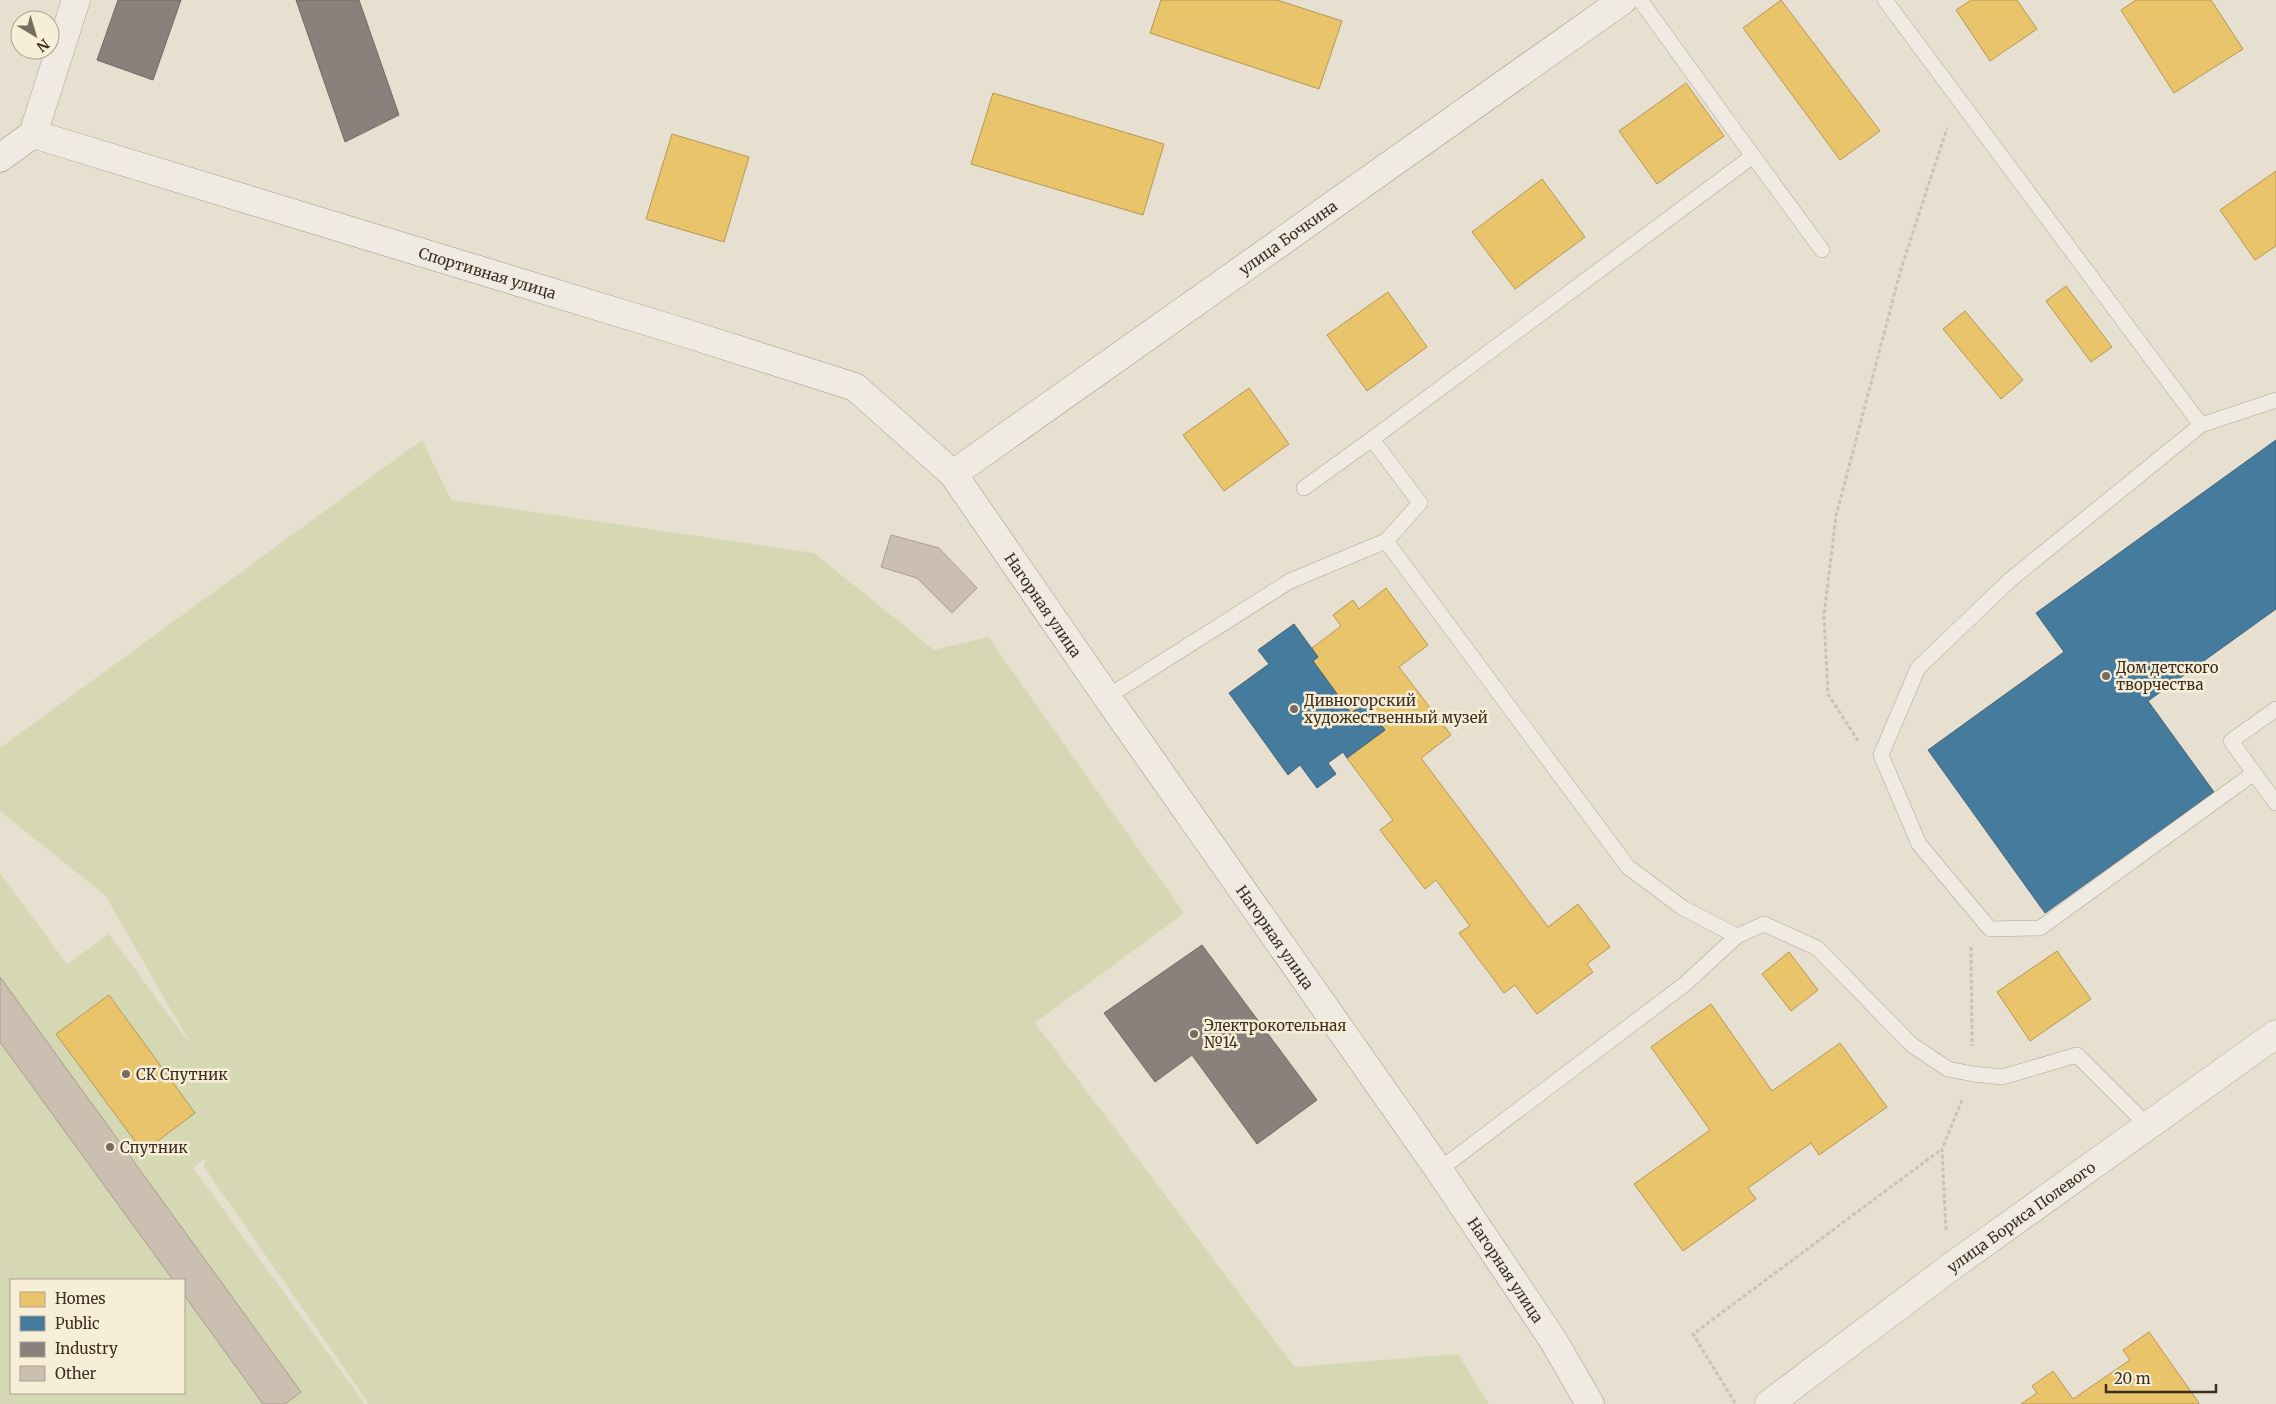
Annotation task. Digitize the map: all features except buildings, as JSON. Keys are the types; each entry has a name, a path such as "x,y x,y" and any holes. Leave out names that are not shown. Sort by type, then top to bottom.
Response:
{"main road":[{"path":"0,158 33,134 76,0"},
{"name":"улица Бочкина","path":"953,474 1623,0"},
{"name":"Спортивная улица","path":"33,134 679,330 855,387 953,474"},
{"name":"Нагорная улица","path":"953,474 1439,1170 1553,1340 1590,1404"},
{"name":"улица Бориса Полевого","path":"1769,1404 1948,1269 2276,1034"}],"lane":[{"path":"1640,0 1822,250"},
{"path":"1885,0 2201,425"},
{"path":"1304,488 1753,156"},
{"path":"2254,773 2040,928 1990,929 1920,844 1882,755 1918,668 2010,580 2201,425 2276,400"},
{"path":"1107,697 1290,581 1386,541 1420,503 1372,439"},
{"path":"1386,541 1628,867 1683,908 1737,936"},
{"path":"2276,709 2231,741 2276,803"},
{"path":"1439,1170 1685,984 1737,936 1764,924 1818,948 1912,1045 1948,1068 1973,1074 2002,1077 2077,1055 2148,1126"}],"path":[{"path":"1889,774 1853,736 1828,694 1824,615 1836,516 1901,269 1957,96"},
{"path":"1948,1269 1942,1149 1973,1074 1970,904"},
{"path":"1736,1404 1692,1334 1942,1149"}],"green space":[{"path":"422,440 451,500 814,553 934,650 988,637 1184,913 1035,1023 1295,1367 1458,1354 1489,1404 369,1404 204,1167 206,1158 193,1168 365,1404 0,1404 0,873 67,964 109,934 193,1048 105,895 0,811 0,748"}],"place":[{"name":"Дом детского творчества","path":"2106,676"},
{"name":"Дивногорский художественный музей","path":"1294,709"},
{"name":"Электрокотельная №14","path":"1194,1034"},
{"name":"СК Спутник","path":"126,1074"},
{"name":"Спутник","path":"110,1147"}]}
